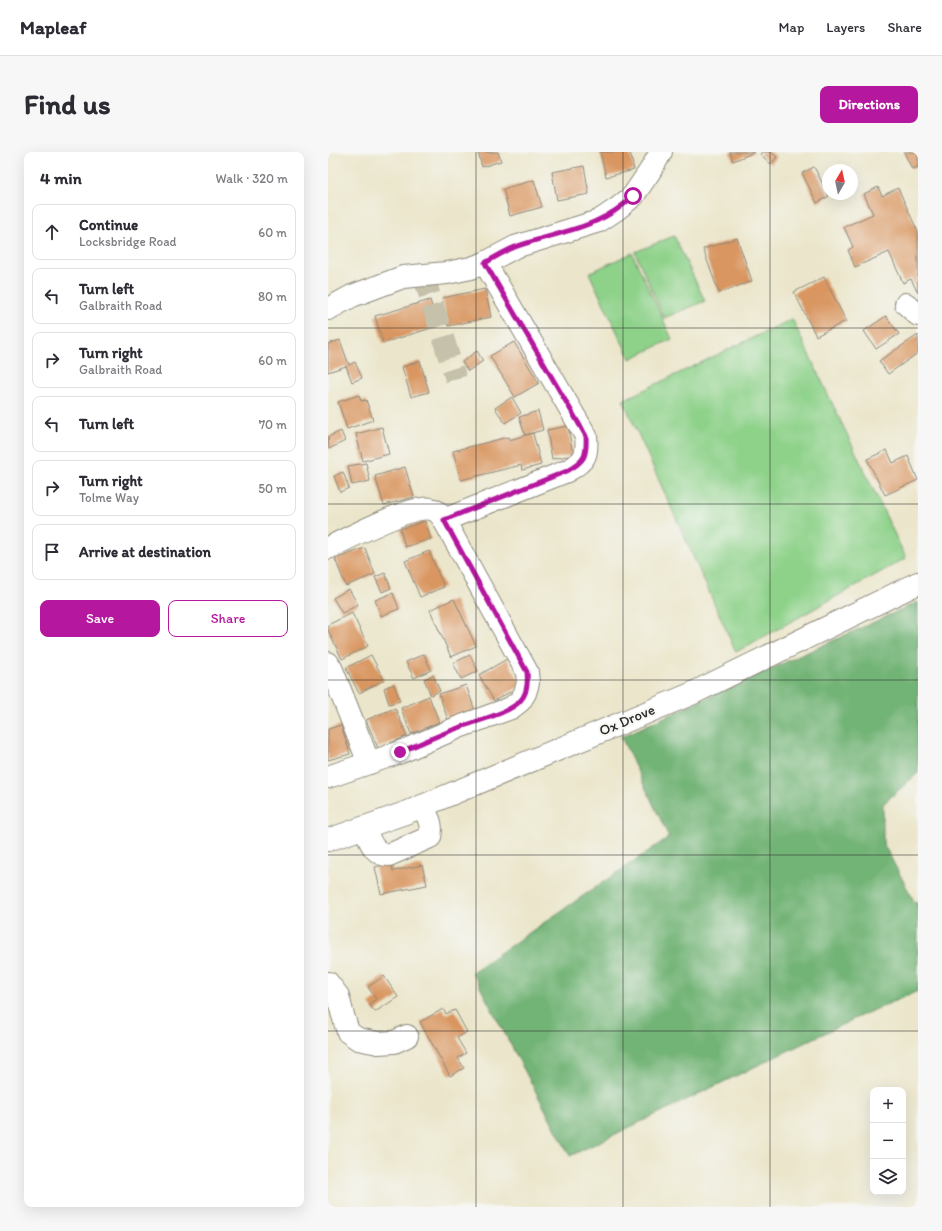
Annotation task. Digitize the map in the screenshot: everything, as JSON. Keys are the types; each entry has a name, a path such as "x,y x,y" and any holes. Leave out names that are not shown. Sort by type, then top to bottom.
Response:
{"street":[{"path":"328,309 352,296 403,277 447,273 471,268 485,263 515,247 599,221 626,203 633,196 661,152"},
{"path":"444,520 567,471 579,464 584,456 587,446 586,436 485,263"},
{"path":"328,548 411,511 424,508 432,509 439,513 527,672 528,683 525,693 520,701 511,708 459,727 400,752 328,777"},
{"name":"Ox Drove","path":"328,840 422,806 691,694 918,583"},
{"path":"328,663 369,763"},
{"path":"364,828 377,852 383,855 389,855 430,837 432,829 431,822 422,806"},
{"path":"328,983 338,996 348,1032 358,1039 378,1043 394,1042 407,1036"}],"green space":[{"path":"674,236 705,301 664,318 635,252"},
{"path":"632,253 672,339 630,359 589,273"},
{"path":"792,319 906,558 736,652 623,400"},
{"path":"918,602 918,773 883,804 883,843 915,903 918,903 918,991 858,1017 570,1156 472,972 669,837 621,737"}],"building":[{"path":"478,152 498,152 501,161 482,167"},
{"path":"600,152 630,152 634,170 606,177"},
{"path":"730,152 755,152 733,161"},
{"path":"762,152 771,152 777,157 771,164 760,154"},
{"path":"904,152 918,152 918,167 912,169"},
{"path":"584,166 589,194 557,200 552,172"},
{"path":"814,167 822,182 822,200 817,203 802,173"},
{"path":"534,180 542,207 510,216 503,189"},
{"path":"878,187 882,196 898,188 918,232 918,293 911,279 903,283 889,252 855,267 848,250 853,247 844,227 873,214 864,194"},
{"path":"737,238 752,281 719,293 703,249"},
{"path":"824,277 846,321 816,336 794,292"},
{"path":"485,289 491,317 448,326 442,298"},
{"path":"430,300 438,326 383,343 375,316"},
{"path":"886,316 899,334 876,349 864,331"},
{"path":"918,335 918,353 888,374 879,361"},
{"path":"340,340 349,365 355,362 362,378 352,382 346,366 328,372 328,344"},
{"path":"514,342 539,383 515,397 490,356"},
{"path":"477,351 483,361 468,371 462,362"},
{"path":"420,361 429,392 411,397 402,367"},
{"path":"359,395 361,401 366,400 373,420 347,429 338,402"},
{"path":"512,397 521,413 505,423 495,408"},
{"path":"538,411 543,430 525,435 519,417"},
{"path":"568,426 573,455 552,459 547,430"},
{"path":"382,427 389,454 363,461 356,434"},
{"path":"341,431 345,441 329,449 328,437"},
{"path":"533,433 541,465 522,470 521,465 461,480 453,451 508,437 509,440"},
{"path":"887,450 893,463 908,456 918,480 885,495 867,459"},
{"path":"366,463 370,481 352,485 348,466"},
{"path":"405,467 414,497 384,505 375,476"},
{"path":"343,472 349,488 340,492 334,476"},
{"path":"425,521 431,539 405,547 400,529"},
{"path":"365,548 375,574 346,586 335,559"},
{"path":"429,551 444,587 420,597 405,561"},
{"path":"385,573 391,588 382,592 375,577"},
{"path":"349,589 358,605 342,613 333,598"},
{"path":"393,593 399,609 381,616 375,600"},
{"path":"454,599 476,646 451,657 430,610"},
{"path":"352,613 368,646 342,659 328,630 328,625"},
{"path":"424,654 431,670 414,678 406,662"},
{"path":"371,655 384,680 359,693 346,668"},
{"path":"470,655 478,671 461,679 453,663"},
{"path":"507,659 522,685 494,701 479,675"},
{"path":"433,675 440,691 431,695 424,679"},
{"path":"394,684 400,701 389,704 384,688"},
{"path":"466,685 475,711 448,720 439,694"},
{"path":"429,696 439,722 411,734 401,708"},
{"path":"395,708 407,736 378,748 366,720"},
{"path":"341,725 350,754 328,760 328,729"},
{"path":"391,863 393,871 422,865 427,885 381,894 375,867"},
{"path":"384,976 398,997 375,1012 369,1004 376,999 368,987"},
{"path":"443,1009 446,1014 455,1010 467,1032 457,1038 466,1053 458,1058 464,1068 450,1076 420,1022"}],"tunnel":[{"path":"423,274 456,379"}],"route":[{"path":"400,752 459,727 511,708 520,701 525,693 528,683 527,672 444,520 539,484 567,471 579,464 584,456 587,446 586,436 485,263 515,247 599,221 626,203 633,196"}]}
